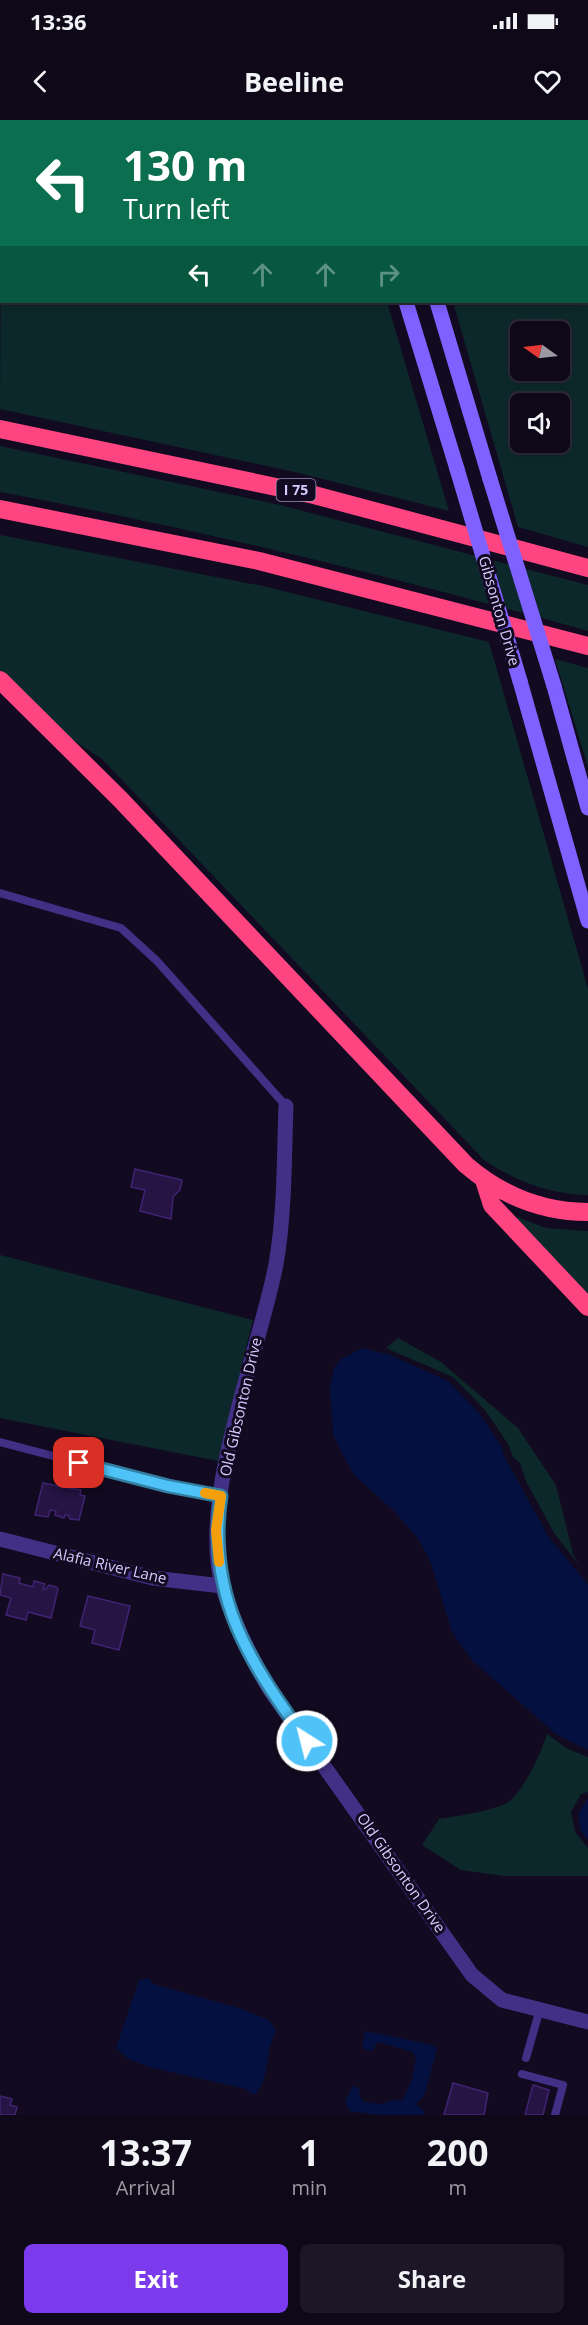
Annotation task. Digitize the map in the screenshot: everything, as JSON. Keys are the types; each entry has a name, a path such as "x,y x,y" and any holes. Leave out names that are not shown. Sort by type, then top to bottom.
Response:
{"highway":[{"name":"I 75","path":"0,429 304,492 588,568"},
{"path":"0,509 259,561 588,646"},
{"path":"0,680 120,799 466,1165 484,1180 522,1201 560,1210 588,1212"},
{"path":"484,1180 492,1205 588,1307"}],"main road":[{"name":"Gibsonton Drive","path":"406,303 520,681 588,921"},
{"name":"Gibsonton Drive","path":"437,303 554,686 588,808"}],"street":[{"name":"Old Gibsonton Drive","path":"286,1106 276,1263 226,1463 216,1530 222,1586 247,1651 270,1690 472,1975 502,2000 588,2022"},
{"name":"Alafia River Lane","path":"0,1539 153,1578 222,1586"}],"lane":[{"path":"0,893 120,928 157,961 286,1106"},
{"path":"0,1442 168,1486 221,1496"},
{"path":"526,2058 540,2009"},
{"path":"522,2074 563,2085 555,2115"}],"green space":[{"path":"1,303 387,303 449,511 299,473 0,409"},
{"path":"453,303 588,303 588,547 518,527"},
{"path":"0,446 276,504 588,585 588,631 296,555 0,492"},
{"path":"0,535 263,586 489,642 588,989 588,1195 560,1192 534,1185 509,1175 484,1160 102,759 41,719 0,676"},
{"path":"555,659 588,668 588,767"},
{"path":"517,1217 546,1228 588,1231 588,1297 517,1222"},
{"path":"0,1255 253,1320 218,1461 0,1418"},
{"path":"398,1338 441,1362 518,1428 556,1485 573,1554 579,1565 554,1533 526,1481 520,1463 513,1457 508,1444 485,1410 453,1377 386,1348"},
{"path":"547,1734 566,1748 588,1757 588,1792 581,1794 571,1812 575,1832 588,1848 588,1876 504,1876 461,1870 422,1845 439,1819 488,1810 511,1800 532,1769"}],"shaded area":[{"path":"362,1348 390,1355 448,1381 479,1413 502,1447 503,1454 548,1536 588,1585 588,1750 556,1734 473,1661 452,1632 431,1563 418,1538 394,1511 355,1476 341,1452 333,1434 330,1388 334,1368 341,1359"},
{"path":"588,1798 588,1840 581,1831 578,1814"},
{"path":"149,1978 153,1984 239,2008 269,2020 276,2031 272,2039 263,2081 254,2095 246,2089 149,2067 128,2059 116,2048 139,1980"},
{"path":"365,2031 433,2045 437,2049 424,2096 416,2104 424,2111 424,2115 379,2115 350,2111 345,2101 353,2086 359,2088 360,2097 364,2102 381,2104 393,2100 402,2101 412,2080 416,2057 413,2052 378,2042 372,2051 362,2048"}],"building":[{"path":"135,1169 182,1180 180,1190 173,1197 171,1219 140,1211 145,1190 131,1187"},
{"path":"43,1483 81,1490 80,1495 85,1496 79,1520 70,1519 68,1515 64,1518 55,1515 56,1511 50,1510 48,1517 35,1515"},
{"path":"3,1574 20,1578 19,1583 33,1587 34,1581 45,1584 43,1589 49,1585 56,1587 58,1589 51,1618 28,1612 26,1620 6,1615 11,1598 0,1595"},
{"path":"88,1596 130,1606 119,1650 92,1643 95,1630 80,1626"},
{"path":"453,2083 488,2093 484,2115 444,2115"},
{"path":"533,2085 549,2090 543,2115 525,2115"},
{"path":"0,2096 12,2099 10,2105 17,2107 15,2115 0,2115"}],"slow traffic":[{"path":"205,1493 221,1496 216,1530 219,1562"}],"route":[{"path":"79,1463 168,1486 221,1496 216,1530 222,1586 247,1651 270,1690 307,1741"}]}
